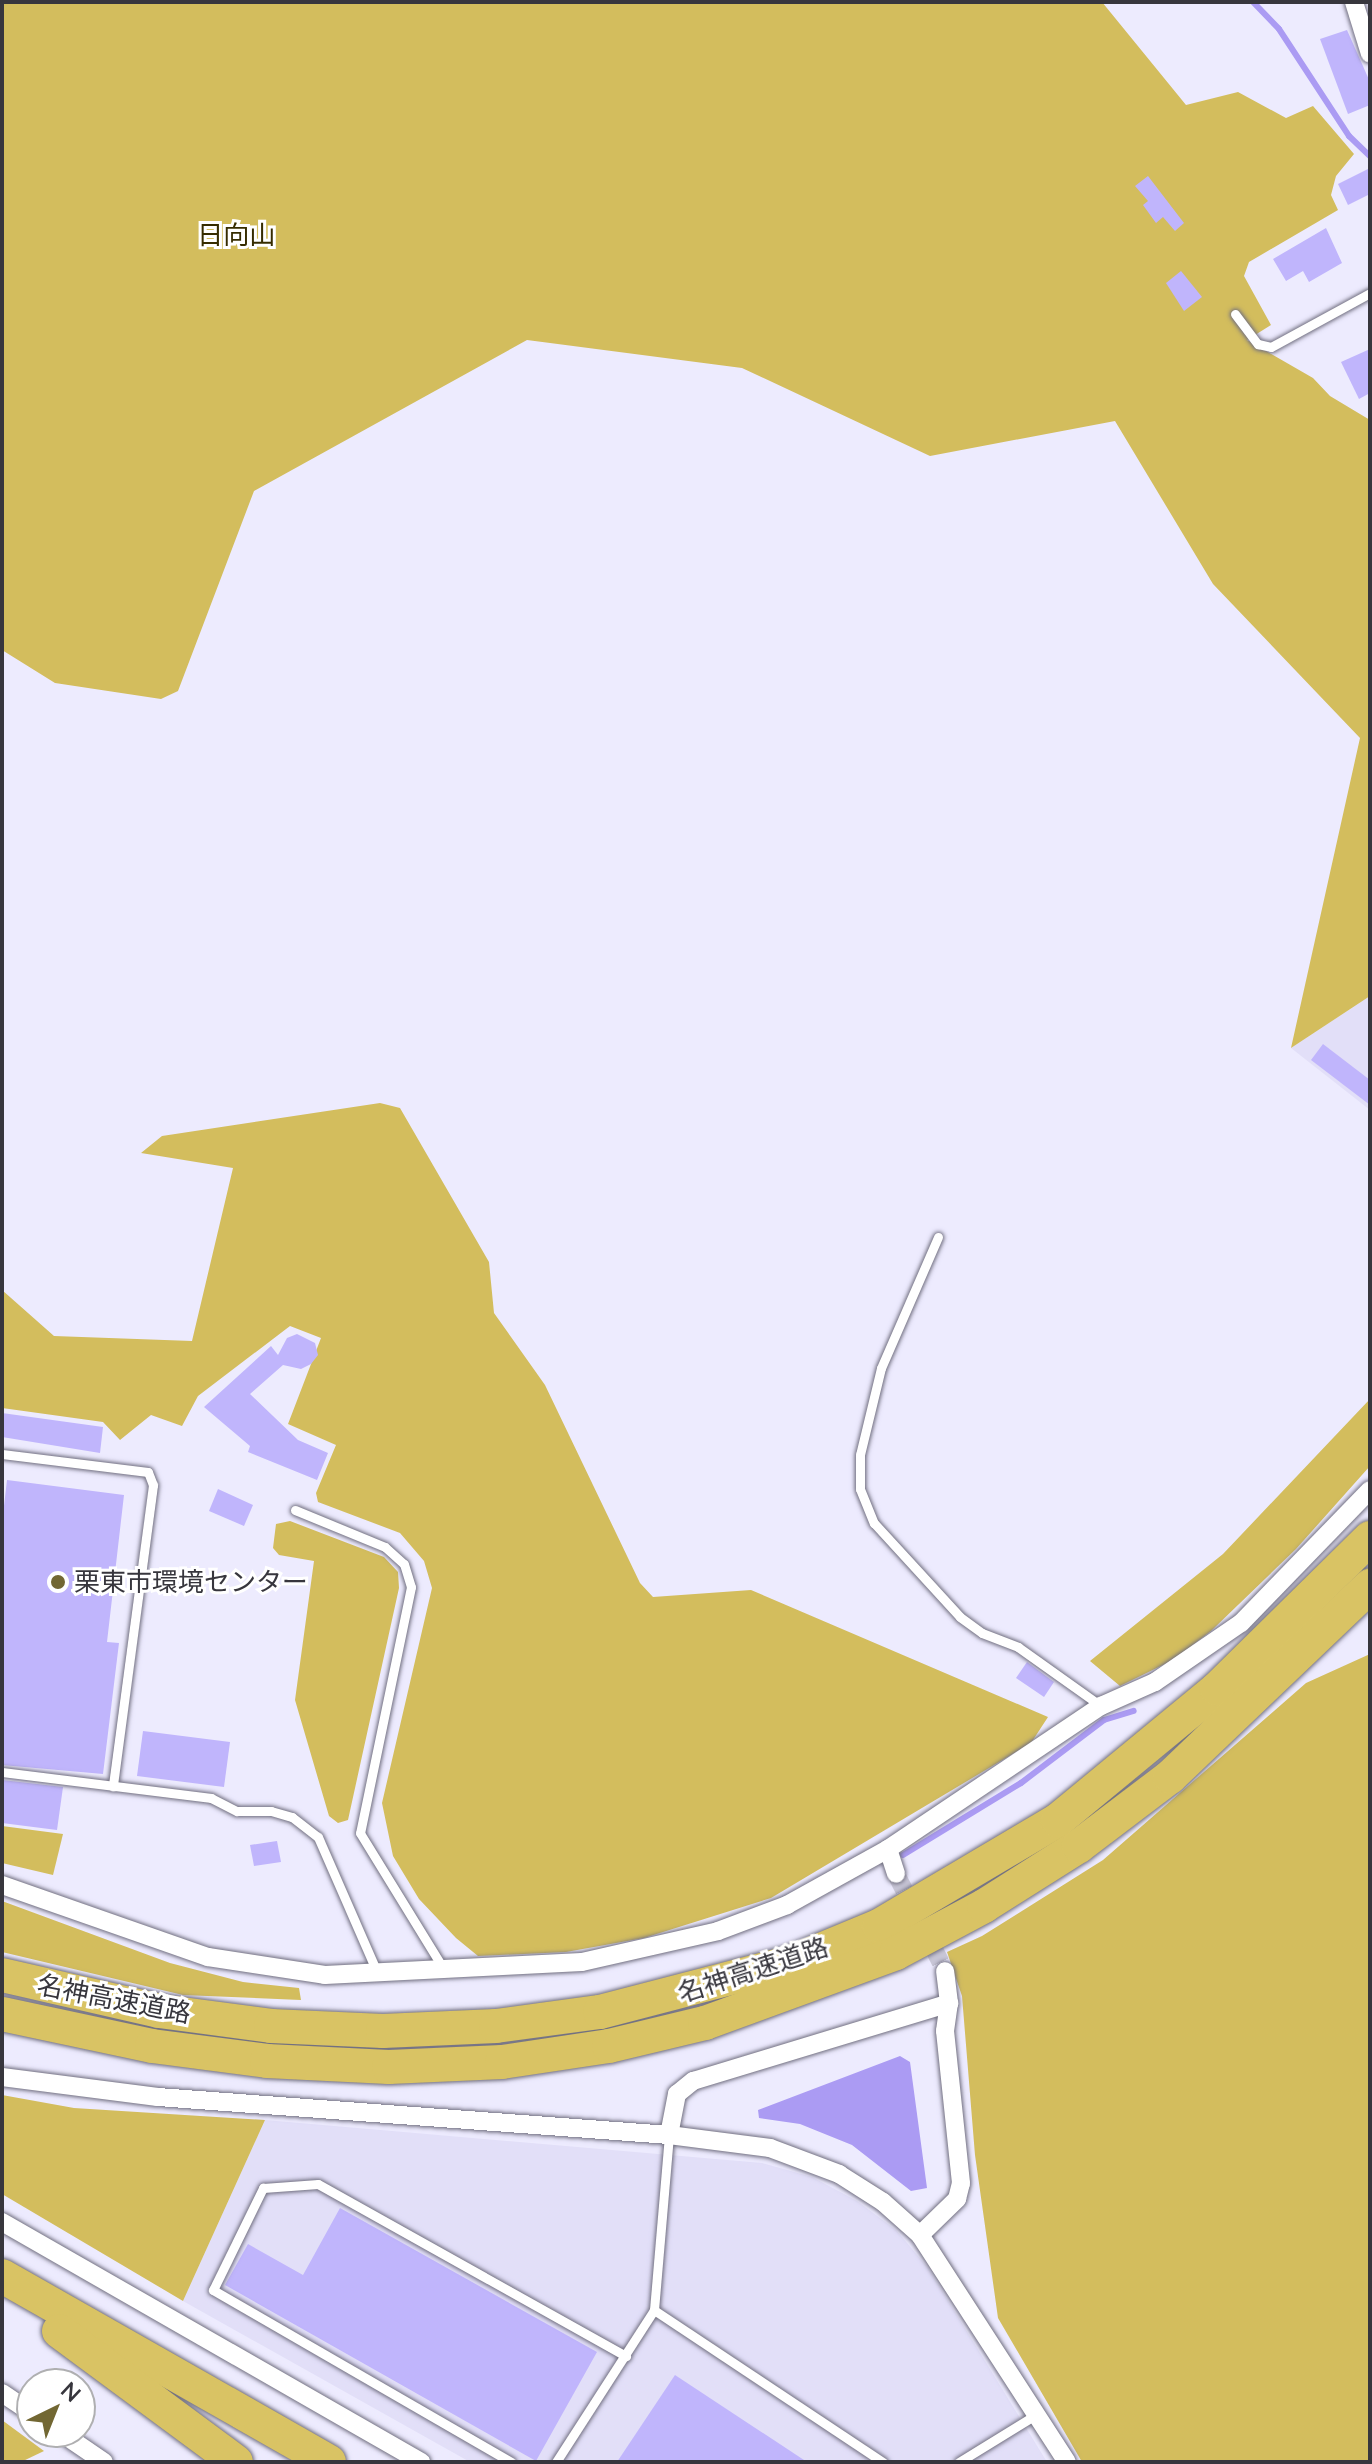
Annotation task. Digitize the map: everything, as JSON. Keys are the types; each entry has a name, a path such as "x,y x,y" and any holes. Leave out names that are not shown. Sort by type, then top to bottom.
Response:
{"highway":[{"name":"名神高速道路","path":"2,1975 159,2011 271,2026 383,2031 496,2026 600,2012 792,1962 879,1926 1058,1820 1217,1689 1370,1538"},
{"name":"名神高速道路","path":"2,2014 152,2046 267,2061 389,2067 502,2062 609,2046 705,2023 896,1953 984,1906 1079,1846 1170,1777 1370,1586"},
{"path":"2,2276 329,2462"},
{"path":"2,2292 71,2339 236,2462"},
{"path":"2,2303 71,2339"}],"street":[{"path":"1354,2 1370,54"},
{"path":"2,1885 208,1957 325,1975 445,1972 582,1962 718,1931 787,1905 888,1849 1101,1706 1155,1682 1241,1623 1370,1490"},
{"path":"888,1849 896,1874"},
{"path":"920,2235 957,2199 961,2183 945,2031 949,2003 945,1971"},
{"path":"669,2135 677,2094 693,2081 949,2003"},
{"path":"2,2077 158,2097 669,2135 770,2148 839,2174 883,2202 920,2235 1067,2462"},
{"path":"2,2222 421,2462"},
{"path":"83,2448 104,2462"}],"lane":[{"path":"1235,314 1258,344 1271,347 1370,293"},
{"path":"938,1237 881,1368 860,1455 860,1489 874,1523 960,1617 982,1633 1018,1647 1101,1706"},
{"path":"2,1454 148,1472 153,1485 113,1786"},
{"path":"295,1510 385,1547 404,1564 411,1587 360,1833 445,1972"},
{"path":"2,1772 211,1798 237,1811 271,1811 292,1817 318,1837 378,1975"},
{"path":"556,2462 654,2310 669,2135"},
{"path":"511,2462 213,2290 263,2188 318,2184 626,2356"},
{"path":"654,2310 883,2462"},
{"path":"959,2462 1037,2414"}],"shaded area":[{"path":"1370,996 1370,1110 1291,1048"},
{"path":"900,2056 910,2062 927,2188 911,2191 852,2145 800,2124 759,2118 758,2110"},
{"path":"265,2120 762,2163 812,2177 857,2201 896,2230 928,2268 1047,2462 470,2462 183,2301"}],"green space":[{"name":"日向山","path":"2,2 1102,2 1186,105 1238,92 1286,118 1313,106 1354,154 1336,176 1331,195 1338,210 1249,262 1244,276 1271,325 1247,340 1313,378 1330,396 1370,420 1370,996 1291,1048 1360,738 1213,584 1115,421 930,456 742,368 527,340 254,491 178,691 161,699 55,683 2,650"},
{"path":"380,1103 400,1108 489,1262 494,1313 545,1385 640,1583 653,1597 751,1590 1048,1717 1031,1743 771,1898 644,1938 566,1952 478,1956 456,1938 419,1899 393,1856 382,1803 432,1588 424,1561 400,1533 318,1502 316,1493 336,1445 288,1424 321,1338 290,1326 198,1396 182,1426 151,1415 120,1440 103,1422 2,1408 2,1290 54,1336 192,1341 233,1168 141,1153 162,1136"},
{"path":"1370,1399 1370,1466 1296,1549 1211,1631 1173,1660 1120,1686 1090,1661 1223,1554"},
{"path":"290,1521 384,1557 398,1572 399,1588 348,1820 338,1823 329,1816 295,1700 314,1561 279,1555 273,1548 276,1524"},
{"path":"1370,1654 1370,2462 1082,2462 998,2318 975,2155 962,1996 947,1952 982,1936 1103,1860 1306,1683"},
{"path":"2,1826 63,1834 53,1875 2,1863"},
{"path":"2,1901 170,1963 243,1982 299,1988 301,2000 183,1995 2,1952"},
{"path":"2,2095 74,2108 265,2120 183,2301 2,2194"},
{"path":"2,2420 16,2430 16,2448 40,2448 44,2451 21,2462 2,2462"}],"building":[{"path":"1347,30 1370,82 1370,105 1348,114 1320,39"},
{"path":"1370,168 1370,194 1348,205 1338,184"},
{"path":"1148,176 1184,223 1175,231 1163,217 1156,223 1143,205 1148,201 1135,186"},
{"path":"1326,228 1342,263 1309,282 1303,271 1286,281 1273,259"},
{"path":"1181,271 1202,297 1184,311 1166,283"},
{"path":"1370,349 1370,393 1359,399 1341,362"},
{"path":"1323,1044 1370,1080 1370,1105 1311,1060"},
{"path":"297,1334 315,1343 318,1355 311,1364 301,1369 283,1365 250,1394 298,1440 328,1453 317,1480 248,1452 250,1446 204,1407 271,1346 278,1355 287,1338"},
{"path":"2,1413 103,1427 100,1453 2,1437"},
{"name":"栗東市環境センター","path":"7,1480 124,1495 107,1642 119,1643 103,1774 2,1765 2,1523"},
{"path":"218,1489 253,1505 244,1526 209,1511"},
{"path":"1027,1662 1054,1682 1044,1697 1016,1678"},
{"path":"143,1731 230,1742 224,1787 137,1776"},
{"path":"2,1780 63,1787 57,1830 2,1823"},
{"path":"277,1841 281,1862 254,1866 250,1845"},
{"path":"340,2208 597,2352 536,2461 225,2285 248,2244 303,2275"},
{"path":"675,2375 807,2462 617,2462"}],"waterway":[{"path":"1253,2 1279,29 1349,136 1370,156"},
{"path":"903,1855 1021,1783 1104,1720 1134,1711"}],"tunnel":[{"path":"896,1874 945,1971"}],"place":[{"name":"栗東市環境センター","path":"58,1582"}]}
